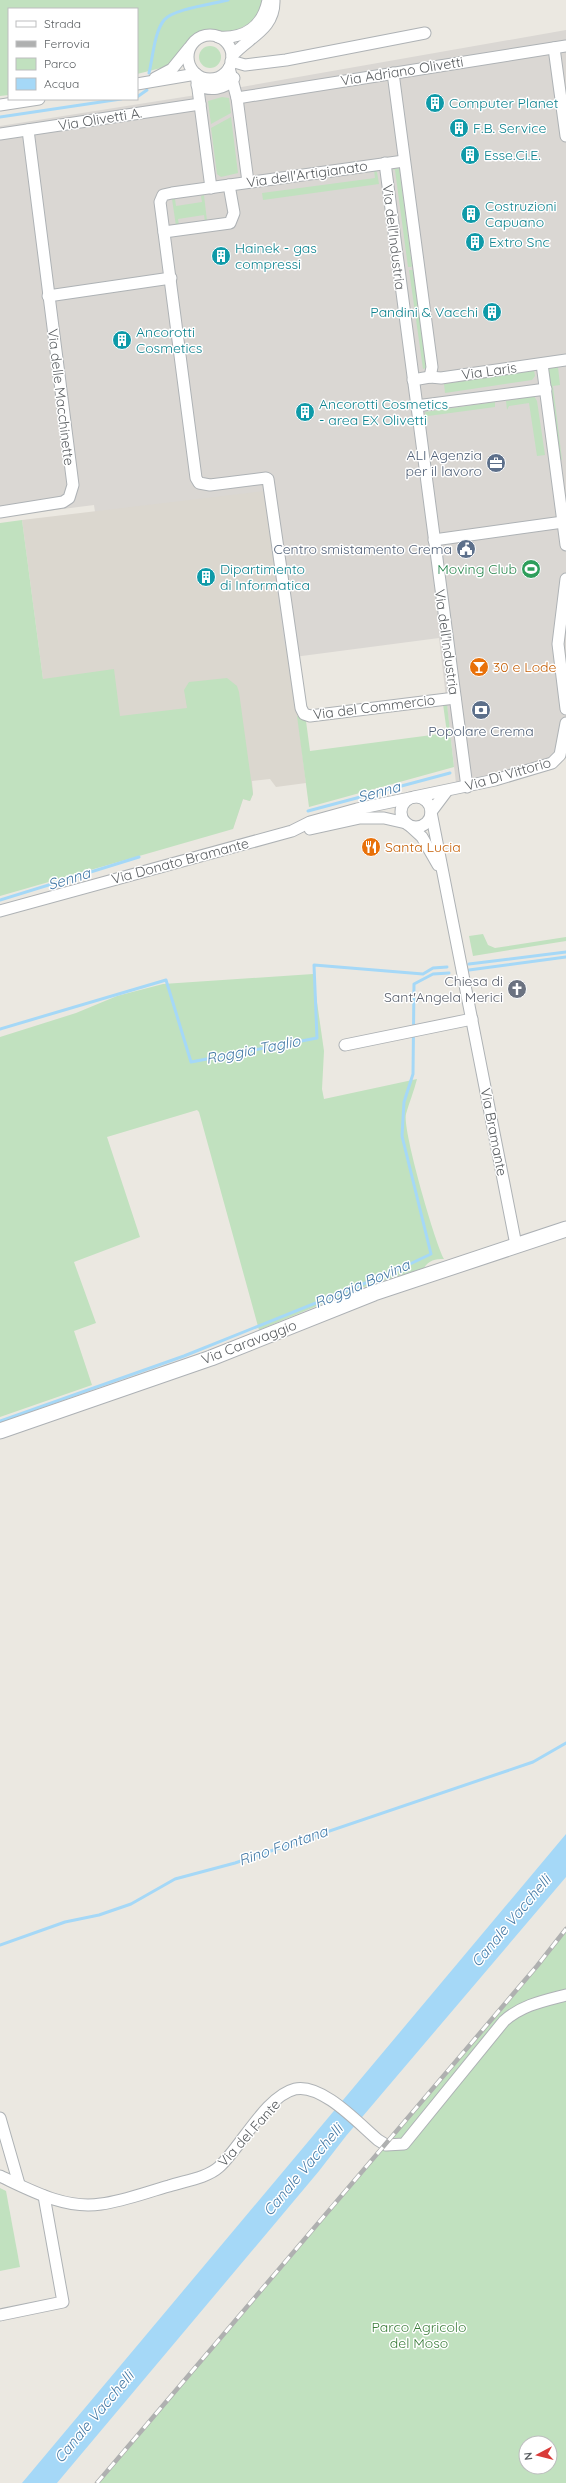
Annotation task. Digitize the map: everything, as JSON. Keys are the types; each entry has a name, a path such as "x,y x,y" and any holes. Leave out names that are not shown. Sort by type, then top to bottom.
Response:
{"street":[{"path":"141,84 172,69 195,41 206,35 218,37 239,36 252,29 263,16 268,0"},
{"path":"141,84 197,79 202,77 214,78 225,73 231,62 272,18 274,0"},
{"path":"231,62 245,66 286,60 425,33"},
{"path":"218,37 228,44 238,98 248,182"},
{"path":"191,46 189,64 197,79 211,188"},
{"name":"Via Adriano Olivetti","path":"238,98 566,46"},
{"path":"554,48 566,136"},
{"name":"Via dell'Industria","path":"393,73 432,367 430,377"},
{"path":"197,79 210,89 224,87 234,78"},
{"path":"0,105 32,100"},
{"name":"Via Olivetti A.","path":"0,134 200,104"},
{"name":"Via delle Macchinette","path":"0,512 56,503 69,498 73,485 28,130"},
{"name":"Via dell'Artigianato","path":"211,188 404,161"},
{"name":"Via dell'Industria","path":"385,163 467,787"},
{"path":"164,232 230,223 234,218 234,213 230,185"},
{"name":"Via del Commercio","path":"211,188 163,195 160,202 196,478 199,483 210,485 266,478 269,482 301,708 304,714 310,716 455,698"},
{"path":"48,296 171,278"},
{"name":"Via Laris","path":"413,380 430,377 441,378 566,360"},
{"path":"542,364 566,545"},
{"name":"Via Laris","path":"416,406 546,389"},
{"path":"434,540 563,522"},
{"path":"566,579 558,644 566,709"},
{"name":"Via Di Vittorio","path":"412,798 467,787 557,761 566,723"},
{"name":"Via Di Vittorio","path":"431,812 446,792"},
{"path":"412,798 427,802 431,812 428,822 424,825 408,824 401,810 412,798"},
{"name":"Via Donato Bramante","path":"0,911 292,831 323,819 412,798"},
{"name":"Via Bramante","path":"431,812 516,1245"},
{"name":"Via Donato Bramante","path":"292,831 313,829 360,818 384,818 408,824"},
{"name":"Via Bramante","path":"408,824 422,837 444,878"},
{"path":"345,1045 472,1019"},
{"name":"Via Caravaggio","path":"0,1431 211,1358 374,1293 566,1229"},
{"name":"Via del Fante","path":"0,2176 44,2196 78,2204 101,2204 197,2178 219,2168 274,2101 294,2089 310,2089 332,2102 386,2145 404,2144 504,2021 514,2011 530,2004 566,1995"},
{"path":"0,2118 19,2184"},
{"path":"0,2315 63,2302 44,2196"}],"shaded area":[{"path":"566,30 566,755 456,783 439,638 119,680 94,505 0,517 0,126 190,96"},
{"path":"264,491 284,645 289,645 306,783 276,787 270,779 252,781 253,794 250,801 243,799 233,829 43,679 22,520"}],"green space":[{"path":"0,0 263,0 262,8 252,22 233,32 203,32 193,37 169,66 138,74 138,8 8,8 8,95 0,96"},
{"path":"210,46 218,49 221,57 218,65 210,68 202,65 199,57 202,49"},
{"path":"222,97 229,98 231,113 211,124 208,101"},
{"path":"231,117 238,173 221,177 217,174 211,128"},
{"path":"399,168 411,267 408,267 395,170 392,170"},
{"path":"374,170 377,172 379,184 263,200 262,193 375,178"},
{"path":"204,195 207,221 205,222 204,215 178,219 179,225 176,226 172,199 175,199 176,206 202,202 201,196"},
{"path":"409,270 413,270 426,368 423,369"},
{"path":"558,367 560,385 553,386 562,460 560,460 548,368"},
{"path":"534,370 535,376 532,380 445,393 444,384"},
{"path":"534,396 537,401 545,455 537,456 529,403 509,406 507,410 506,401"},
{"path":"495,402 495,407 428,416 428,422 426,422 425,412"},
{"path":"22,520 43,679 114,669 120,716 187,708 184,690 189,682 227,678 237,686 239,692 253,794 250,801 243,799 233,829 0,896 0,523"},
{"path":"443,704 447,704 454,767 309,807 297,716 306,721 310,751 447,733"},
{"path":"483,934 488,945 495,948 566,937 566,941 473,956 469,936"},
{"path":"313,974 324,1051 322,1089 324,1099 417,1079 406,1114 406,1124 420,1186 444,1259 432,1260 424,1268 358,1289 259,1330 199,1112 197,1110 107,1137 140,1237 74,1262 96,1323 74,1331 92,1385 0,1417 0,1037 76,1013 117,996 163,984"},
{"name":"Parco Agricolo del Moso","path":"566,1932 566,2483 98,2483"},
{"path":"0,2188 6,2191 20,2267 0,2271"}],"water":[{"name":"Canale Vacchelli","path":"566,1834 566,1877 346,2136 319,2171 57,2483 22,2483"}],"waterway":[{"path":"149,73 156,38 164,20 169,16 184,10 228,0"},
{"path":"138,96 147,90"},
{"path":"0,117 114,100"},
{"name":"Senna","path":"308,811 450,773"},
{"name":"Senna","path":"0,900 139,857"},
{"name":"Roggia Taglio","path":"469,964 566,952"},
{"name":"Roggia Bovina","path":"469,970 566,957"},
{"name":"Roggia Taglio","path":"0,1029 166,980 191,1062 317,1038 314,965 423,974 433,968 447,967"},
{"name":"Roggia Bovina","path":"0,1421 184,1356 395,1271 431,1254 402,1136 404,1102 413,1074 414,984 433,974 449,973"},
{"name":"Rino Fontana","path":"0,1945 65,1922 99,1915 131,1904 175,1879 235,1863 533,1762 566,1743"}],"railway":[{"path":"97,2483 537,1966 566,1929"}],"place":[{"name":"Computer Planet","path":"435,103"},
{"name":"F.B. Service","path":"459,128"},
{"name":"Esse.Ci.E.","path":"470,155"},
{"name":"Costruzioni Capuano","path":"471,214"},
{"name":"Extro Snc","path":"475,242"},
{"name":"Hainek - gas compressi","path":"221,256"},
{"name":"Pandini & Vacchi","path":"492,312"},
{"name":"Ancorotti Cosmetics","path":"122,340"},
{"name":"Ancorotti Cosmetics - area EX Olivetti","path":"305,412"},
{"name":"ALI Agenzia per il lavoro","path":"496,463"},
{"name":"Centro smistamento Crema","path":"466,549"},
{"name":"Moving Club","path":"531,569"},
{"name":"Dipartimento di Informatica","path":"206,577"},
{"name":"30 e Lode","path":"479,667"},
{"name":"Popolare Crema","path":"481,710"},
{"name":"Santa Lucia","path":"371,847"},
{"name":"Chiesa di Sant'Angela Merici","path":"517,989"}]}
